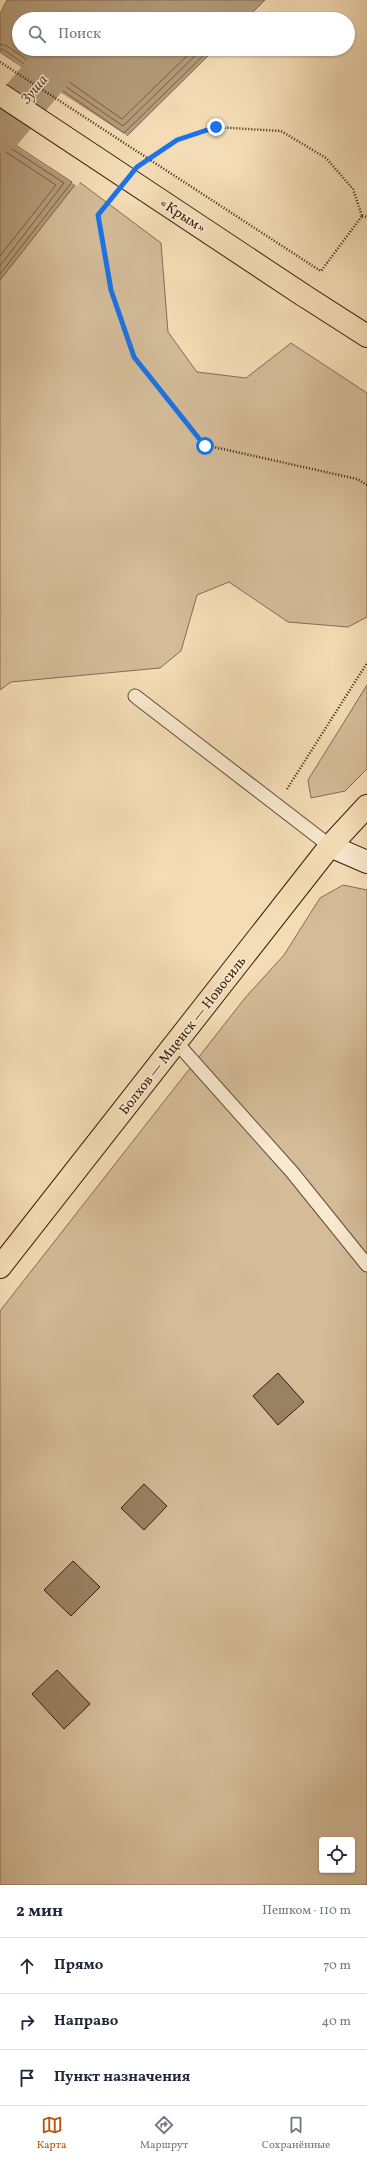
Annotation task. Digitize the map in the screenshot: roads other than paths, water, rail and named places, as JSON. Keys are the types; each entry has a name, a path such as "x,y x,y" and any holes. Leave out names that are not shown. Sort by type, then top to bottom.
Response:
{"main road":[{"name":"«Крым»","path":"0,94 367,336"},
{"name":"Болхов — Мценск — Новосиль","path":"0,1267 330,846 367,806"},
{"path":"330,846 367,862"}],"lane":[{"path":"135,696 330,846"},
{"path":"176,1042 292,1172 367,1265"}],"water":[{"path":"7,0 265,0 253,12 12,12 12,56 208,56 124,139 0,52 0,14"},
{"path":"0,130 78,181 0,280"}],"waterway":[{"name":"Зуша","path":"0,129 61,56"}]}
